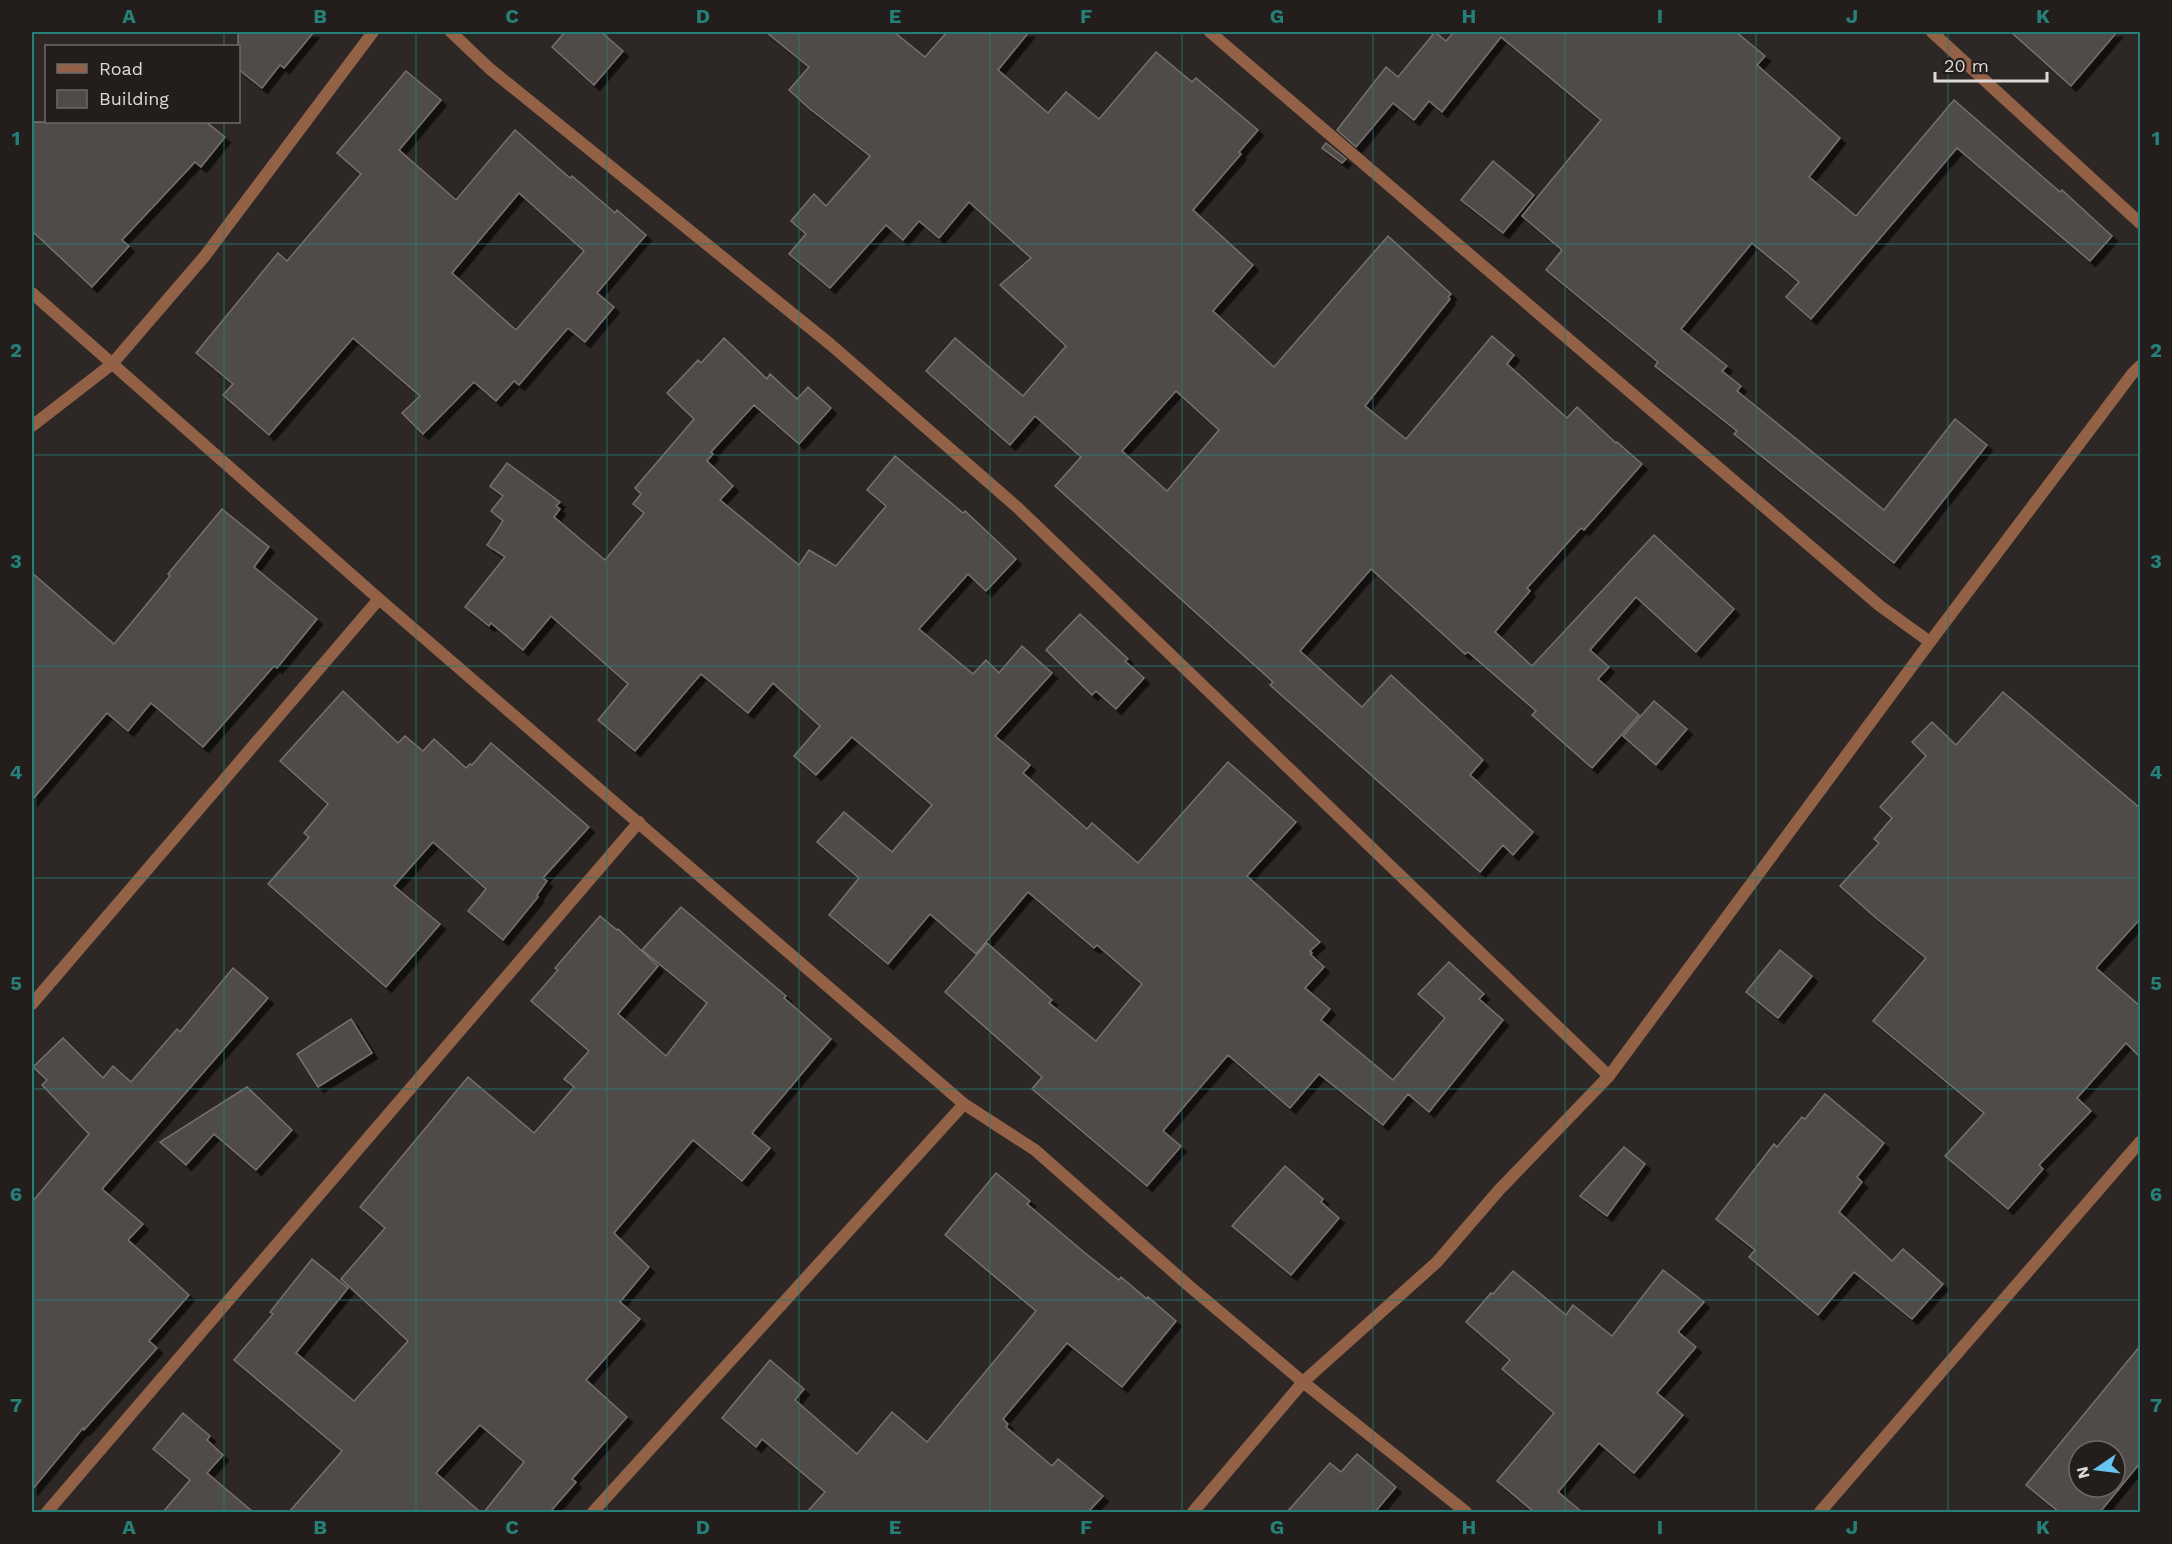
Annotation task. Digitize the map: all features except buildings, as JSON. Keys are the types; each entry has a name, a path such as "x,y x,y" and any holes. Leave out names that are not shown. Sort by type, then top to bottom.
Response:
{"street":[{"path":"32,426 112,364 204,257 373,32"},
{"path":"451,32 499,77 830,344 1018,508 1610,1076"},
{"path":"1210,32 1880,606 1930,642"},
{"path":"1932,32 2140,223"},
{"path":"32,293 379,599 964,1104 1035,1150 1116,1219 1188,1285 1303,1382 1466,1512"},
{"path":"1192,1512 1303,1382 1437,1262 1498,1190 1610,1076 1930,642 2140,366"},
{"path":"32,1004 379,599"},
{"path":"47,1512 639,822"},
{"path":"593,1512 964,1104"},
{"path":"1820,1512 2140,1142"}]}
